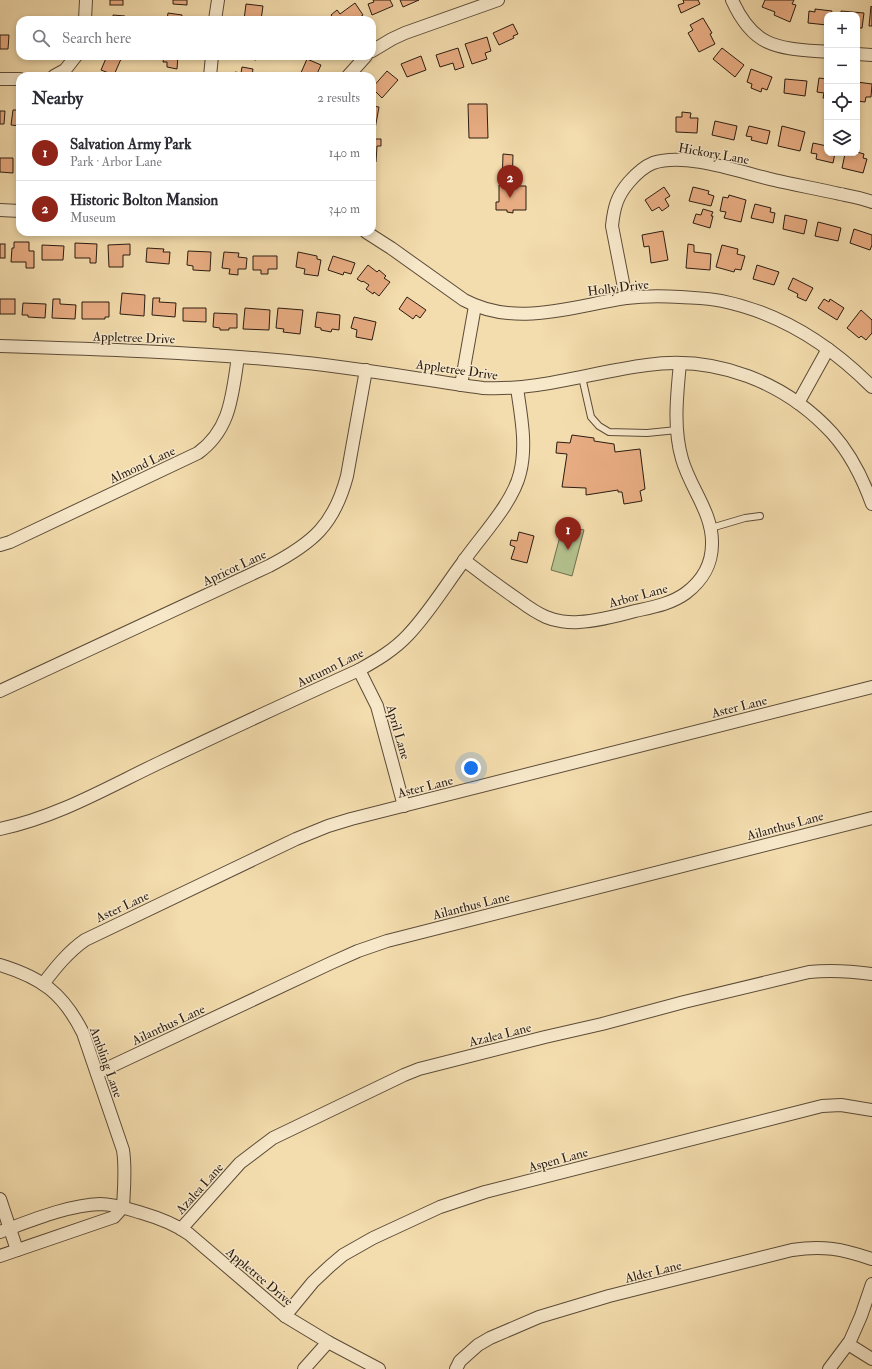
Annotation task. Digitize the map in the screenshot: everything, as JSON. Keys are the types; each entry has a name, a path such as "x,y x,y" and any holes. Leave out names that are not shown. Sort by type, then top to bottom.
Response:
{"street":[{"path":"85,16 86,0"},
{"path":"216,16 218,0"},
{"path":"376,49 405,33 498,0"},
{"path":"732,0 745,24 755,35 768,43 779,47 824,52"},
{"path":"860,54 872,55"},
{"path":"61,72 65,70 73,60"},
{"path":"210,72 212,60"},
{"path":"352,72 362,60"},
{"path":"0,79 16,79"},
{"name":"Hickory Lane","path":"626,298 612,226 613,214 621,191 635,174 651,164 665,160 677,159 708,164 872,202"},
{"path":"0,210 16,211"},
{"name":"Holly Drive","path":"372,236 464,300 475,306 496,313 516,315 547,313 626,298 666,296 703,298 723,301 754,310 779,320 828,349 872,387"},
{"path":"461,385 475,306"},
{"name":"Appletree Drive","path":"0,346 139,350 288,361 366,370 490,388 517,388 648,364 696,364 727,369 752,377 781,391 798,403 833,434 859,474 872,504"},
{"path":"798,403 828,349"},
{"name":"Almond Lane","path":"0,545 10,542 198,453 208,446 217,435 226,418 232,395 238,357"},
{"name":"Arbor Lane","path":"464,560 505,591 534,610 547,617 562,621 578,622 603,619 667,604 686,593 696,584 703,575 711,558 711,528 686,472 682,459 677,430 677,395 680,363"},
{"name":"Apricot Lane","path":"0,691 269,566 308,544 328,522 342,493 366,370"},
{"name":"Autumn Lane","path":"0,829 36,819 65,808 170,757 359,670 376,661 392,649 409,634 431,606 513,492 520,474 523,459 523,439 517,388"},
{"name":"April Lane","path":"359,670 377,706 404,806"},
{"name":"Aster Lane","path":"43,984 72,950 85,940 296,839 328,826 872,687"},
{"name":"Ailanthus Lane","path":"96,1073 330,963 358,951 388,941 872,818"},
{"name":"Ambling Lane","path":"0,965 19,971 43,984 66,1004 83,1034 123,1150 125,1160 123,1207"},
{"name":"Azalea Lane","path":"181,1229 240,1163 273,1138 419,1069 809,972 850,971 872,974"},
{"name":"Aspen Lane","path":"285,1316 313,1282 343,1255 373,1238 460,1199 822,1106 841,1105 872,1110"},
{"path":"0,1199 5,1230 17,1250"},
{"name":"Appletree Drive","path":"5,1230 50,1215 87,1206 105,1204 123,1207 172,1223 285,1316 328,1342 380,1369"},
{"path":"0,1256 114,1217 123,1207"},
{"name":"Alder Lane","path":"456,1369 460,1362 470,1352 490,1338 546,1315 609,1296 809,1247 838,1249 872,1259"},
{"path":"829,1369 848,1344 861,1316 872,1284"},
{"path":"304,1369 328,1342"},
{"path":"848,1344 872,1359"}],"lane":[{"path":"582,377 591,416 599,426 609,432 647,433 677,430"},
{"path":"711,528 745,518 760,516"}],"green space":[{"path":"563,525 584,530 572,576 551,570"}],"building":[{"path":"110,0 123,0 123,5 110,5"},
{"path":"173,0 187,0 187,5 173,4"},
{"path":"373,0 390,0 393,6 372,15 368,4 374,2"},
{"path":"400,0 419,0 403,7"},
{"path":"683,0 698,0 700,4 681,13 678,5 684,3"},
{"path":"765,0 794,0 792,4 796,5 790,22 774,15 775,12 762,7"},
{"path":"355,3 363,15 331,15 337,10 340,14"},
{"path":"246,4 263,6 262,16 244,16"},
{"path":"871,6 872,26 869,26"},
{"path":"815,9 832,11 824,12 824,25 808,23 809,11 815,12"},
{"path":"168,13 182,16 168,16"},
{"path":"860,13 864,13 862,28 860,28"},
{"path":"703,18 712,33 710,34 715,44 699,52 688,33 693,30 690,25"},
{"path":"513,24 518,34 513,36 514,38 499,45 493,33"},
{"path":"0,35 9,35 8,49 0,49"},
{"path":"487,37 491,51 485,53 487,59 472,64 465,44"},
{"path":"458,48 464,67 455,70 453,63 440,67 436,55"},
{"path":"722,48 744,65 735,77 713,59"},
{"path":"421,56 426,70 407,77 401,64"},
{"path":"105,60 121,60 115,72 106,72 101,70"},
{"path":"163,60 178,60 177,69 167,67 167,62 163,62"},
{"path":"307,60 321,65 318,72 301,72"},
{"path":"242,67 253,69 253,72 241,72"},
{"path":"751,69 772,77 767,90 762,88 761,92 751,88 752,84 747,82"},
{"path":"387,71 398,80 382,98 376,92 376,83"},
{"path":"819,78 824,79 824,93 817,92"},
{"path":"785,79 807,81 805,96 784,93"},
{"path":"860,82 872,84 871,97 866,97 865,102 860,101"},
{"path":"468,104 487,104 488,138 469,138"},
{"path":"376,107 379,107 376,124"},
{"path":"13,110 16,110 16,126 11,125"},
{"path":"0,111 5,111 4,124 0,124"},
{"path":"682,112 691,113 690,118 698,118 697,133 676,132 676,117 682,117"},
{"path":"715,121 737,126 734,140 712,135"},
{"path":"749,126 770,131 767,144 751,140 752,137 746,136"},
{"path":"782,126 805,132 800,151 778,146"},
{"path":"376,139 381,139 381,146 377,146 376,162"},
{"path":"813,143 824,145 824,156 834,156 833,163 816,159 817,154 811,153"},
{"path":"860,153 864,154 863,158 867,159 863,173 842,168 845,156 860,156"},
{"path":"503,154 513,155 512,186 526,186 526,210 513,210 513,213 507,212 507,210 496,210 496,202 499,202 499,185 502,185"},
{"path":"0,158 13,158 13,173 0,172"},
{"path":"664,187 670,196 665,199 669,206 662,211 659,207 652,211 645,200"},
{"path":"693,187 709,191 708,194 714,196 711,206 689,201"},
{"path":"729,195 746,200 741,222 724,218 726,212 720,211 723,197 728,198"},
{"path":"755,204 771,208 770,212 775,213 773,223 751,218"},
{"path":"703,209 713,212 711,216 713,216 710,228 693,223 696,214 701,215"},
{"path":"785,215 807,220 804,234 783,229"},
{"path":"818,222 841,228 838,241 815,236"},
{"path":"854,229 872,235 872,245 870,250 850,243"},
{"path":"663,231 668,260 651,263 649,246 644,247 642,235"},
{"path":"14,242 29,242 29,251 34,251 34,268 26,268 26,262 11,262"},
{"path":"75,243 97,244 96,263 90,263 90,258 75,258"},
{"path":"0,244 5,244 5,258 0,258"},
{"path":"130,244 130,255 123,255 123,267 109,267 108,245"},
{"path":"688,244 694,245 694,252 711,254 710,270 686,268"},
{"path":"42,245 64,246 63,260 42,260"},
{"path":"722,245 738,249 737,254 745,256 741,270 735,269 734,272 716,267"},
{"path":"147,248 164,249 163,252 170,252 169,264 146,262"},
{"path":"188,251 211,252 210,271 193,270 193,266 187,265"},
{"path":"224,252 239,253 238,257 247,258 246,269 238,269 238,275 229,274 230,269 222,268"},
{"path":"298,252 317,256 317,259 321,260 318,276 304,274 305,269 296,267"},
{"path":"253,256 277,256 277,269 268,269 268,274 261,274 261,270 253,270"},
{"path":"333,256 355,263 351,274 344,272 343,275 328,270"},
{"path":"368,265 377,272 379,270 386,276 384,278 390,282 379,296 366,289 369,285 357,279"},
{"path":"757,265 779,272 774,285 753,279"},
{"path":"793,278 813,288 806,301 797,297 798,294 788,289"},
{"path":"122,293 145,295 144,316 120,314"},
{"path":"407,297 426,310 420,318 416,315 413,319 399,309"},
{"path":"153,298 160,298 159,302 176,303 175,317 152,315"},
{"path":"0,299 15,299 15,314 0,314"},
{"path":"53,299 60,299 60,304 76,305 75,319 52,318"},
{"path":"824,299 829,302 830,299 844,308 837,320 818,308"},
{"path":"82,302 109,302 109,317 105,317 105,319 82,319"},
{"path":"23,303 46,304 45,318 28,317 28,315 22,315"},
{"path":"183,308 206,308 206,322 183,321"},
{"path":"245,308 270,310 269,330 243,329"},
{"path":"278,308 303,310 300,334 283,332 284,329 276,328"},
{"path":"861,310 872,320 872,333 866,340 861,336 859,338 847,328"},
{"path":"317,312 340,315 339,330 332,329 331,332 315,327"},
{"path":"214,313 237,314 237,328 220,330 220,328 213,327"},
{"path":"354,317 376,322 372,340 356,337 357,330 351,328"},
{"path":"572,435 594,438 594,441 614,444 615,452 640,449 645,489 640,491 642,501 624,504 622,492 618,492 618,490 586,495 586,488 562,487 567,454 556,453 557,442 570,443"},
{"path":"519,532 534,536 527,563 511,559 515,547 510,545 511,540 517,541"}],"place":[{"name":"Historic Bolton Mansion","path":"510,198"},
{"name":"Salvation Army Park","path":"568,550"}]}
